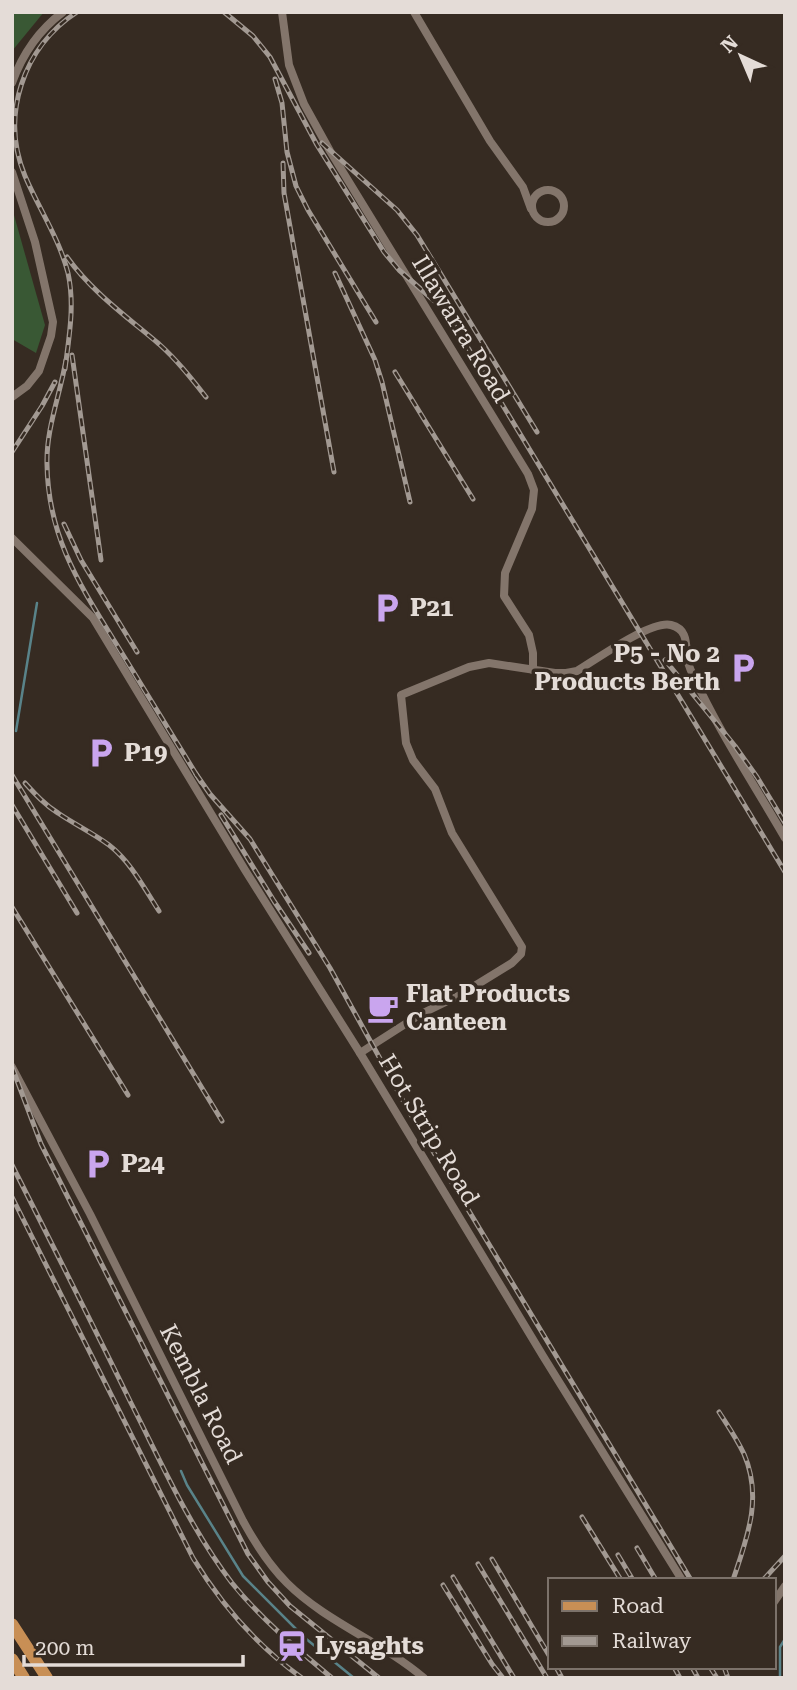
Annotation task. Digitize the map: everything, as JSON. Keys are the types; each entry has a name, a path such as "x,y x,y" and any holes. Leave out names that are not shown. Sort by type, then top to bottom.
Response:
{"main road":[{"path":"12,1624 47,1678"},
{"path":"12,1659 24,1678"}],"street":[{"path":"12,83 34,41 63,12"},
{"name":"Illawarra Road","path":"282,12 289,65 304,104 527,474 534,490 531,509 505,573 505,596 529,635 533,670"},
{"path":"414,12 490,141 516,178 523,187 534,216 550,223 559,218 564,211 563,201 556,192 531,187 516,178"},
{"path":"12,172 35,242 53,322 39,371 27,386 12,397"},
{"path":"531,209 536,195 550,190"},
{"name":"Hot Strip Road","path":"12,538 93,618 231,848 360,1052 681,1578"},
{"path":"360,1052 421,1014 502,970 521,954 522,947 452,833 435,789 408,751 401,695 469,667 489,663 566,673 577,671 639,633 657,625 675,626 681,629 686,638 692,675 785,838"},
{"name":"Kembla Road","path":"12,1068 90,1214 260,1550 278,1574 296,1591 396,1656 424,1678"}],"green space":[{"path":"12,12 44,12 12,51"},
{"path":"12,208 45,325 36,353 12,339"}],"waterway":[{"path":"16,731 37,603"},
{"path":"181,1471 243,1576 305,1638 354,1678"},
{"path":"780,1678 780,1647 785,1639"}],"railway":[{"path":"65,369 71,309 68,273 54,236 25,176 15,130 16,107 30,63 58,27 77,12"},
{"path":"224,12 253,36 270,57 317,145 384,252 399,270 439,305 453,323 785,872"},
{"path":"275,79 282,103 287,152 296,186 376,322"},
{"path":"322,143 397,210 417,235 537,432"},
{"path":"283,163 284,193 334,472"},
{"path":"67,257 98,293 172,356 206,397"},
{"path":"335,273 375,360 410,502"},
{"path":"72,355 101,560"},
{"path":"66,360 47,451 53,516 80,584 201,782"},
{"path":"395,372 473,499"},
{"path":"12,452 55,382"},
{"path":"64,524 81,560 137,652"},
{"path":"665,660 735,746 785,823"},
{"path":"196,774 250,839 330,968 410,1113 690,1578"},
{"path":"12,775 222,1121"},
{"path":"25,783 53,810 117,852 137,876 159,911"},
{"path":"12,805 77,913"},
{"path":"221,815 309,953"},
{"path":"12,907 128,1095"},
{"path":"12,1067 41,1144 248,1554 290,1606 379,1678"},
{"path":"12,1165 166,1472 203,1540 232,1583 255,1609 332,1678"},
{"path":"12,1197 193,1558 241,1623 270,1652 302,1678"},
{"path":"719,1412 744,1454 752,1486 751,1518 734,1578"},
{"path":"582,1517 620,1578"},
{"path":"637,1548 655,1578"},
{"path":"618,1555 632,1578"},
{"path":"765,1578 785,1556"},
{"path":"492,1559 548,1654"},
{"path":"478,1564 547,1678"},
{"path":"453,1577 514,1678"},
{"path":"443,1585 503,1678"},
{"path":"557,1669 562,1678"},
{"path":"675,1669 680,1678"},
{"path":"693,1669 698,1678"},
{"path":"711,1669 717,1678"},
{"path":"725,1669 728,1678"}],"place":[{"name":"P21","path":"387,608"},
{"name":"P5 - No 2 Products Berth","path":"743,668"},
{"name":"P19","path":"101,753"},
{"name":"Flat Products Canteen","path":"383,1008"},
{"name":"P24","path":"98,1164"},
{"name":"Lysaghts","path":"292,1646"}]}
